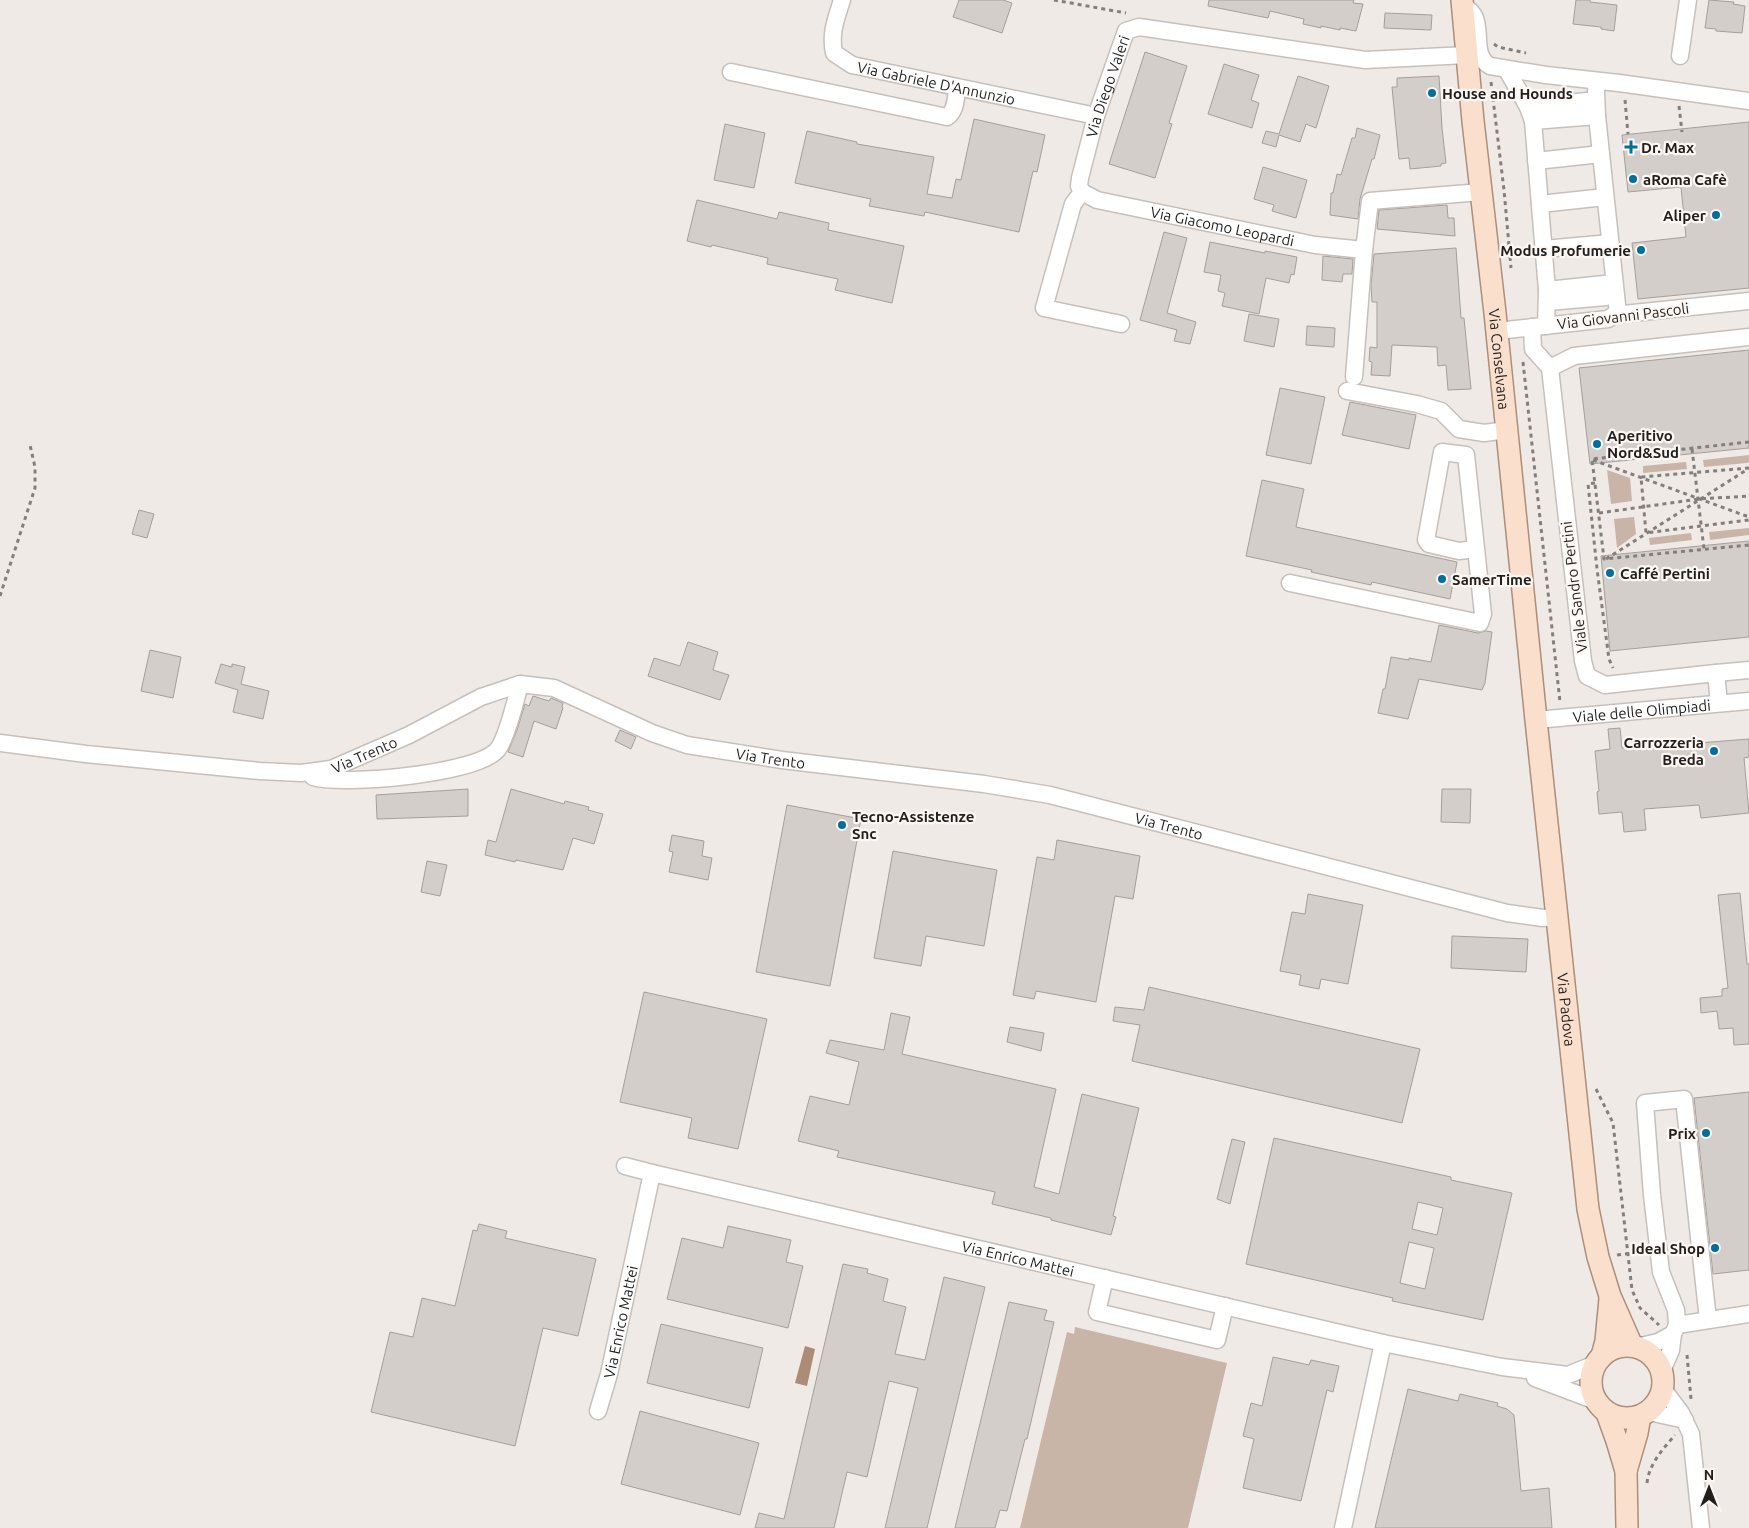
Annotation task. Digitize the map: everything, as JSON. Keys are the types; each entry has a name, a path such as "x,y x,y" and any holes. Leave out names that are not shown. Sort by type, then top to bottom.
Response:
{"main road":[{"name":"Via Conselvana","path":"1462,2 1536,720"},
{"name":"Via Padova","path":"1536,720 1588,1209 1598,1257 1610,1296 1634,1346"},
{"name":"Via Padova","path":"1599,1360 1606,1340 1610,1296"},
{"path":"1626,1471 1644,1414 1660,1398 1663,1380 1652,1356 1645,1350 1634,1346 1618,1347 1599,1360 1591,1378 1591,1385 1618,1441 1626,1471 1627,1528"},
{"path":"1601,1407 1617,1417 1629,1419 1644,1414"}],"street":[{"name":"Via Gabriele D'Annunzio","path":"842,0 832,31 832,41 834,53 852,65 1096,116"},
{"path":"1680,56 1688,0"},
{"path":"1462,2 1475,17 1480,55 1484,63 1490,66 1508,70 1749,101"},
{"name":"Via Diego Valeri","path":"1121,324 1044,308 1074,204 1082,192 1079,186 1080,178 1096,116 1126,31 1138,27 1365,60 1467,55"},
{"path":"1508,70 1530,114 1544,249 1544,312 1534,349 1550,368 1574,356 1749,337"},
{"path":"731,72 947,117 953,110 957,88"},
{"path":"1597,81 1597,116 1610,243 1610,290 1618,314"},
{"path":"1530,114 1587,101"},
{"path":"1530,114 1597,116"},
{"path":"1536,161 1601,154"},
{"name":"Via Giacomo Leopardi","path":"1082,192 1097,200 1315,245 1364,250"},
{"path":"1481,192 1370,201 1350,384 1441,411 1459,429 1484,433 1507,430"},
{"path":"1540,204 1605,197"},
{"path":"1544,249 1610,243"},
{"path":"1544,312 1610,290"},
{"name":"Via Giovanni Pascoli","path":"1497,331 1544,312 1608,319 1618,314 1749,301"},
{"name":"Viale Sandro Pertini","path":"1550,368 1583,661 1588,676 1605,685 1749,670"},
{"path":"1457,452 1459,429"},
{"path":"1290,583 1480,623 1483,614 1466,455 1457,452 1442,452 1426,540 1429,544 1459,550 1476,549"},
{"path":"1716,673 1719,703"},
{"path":"301,773 321,780 362,781 430,773 480,761 498,750 506,731 520,684"},
{"name":"Via Trento","path":"0,743 96,755 260,771 301,773 331,769 409,735 481,698 520,684 554,688 652,733 687,745 782,760 984,784 1050,795 1507,912 1543,918 1557,917"},
{"name":"Viale delle Olimpiadi","path":"1536,720 1749,701"},
{"path":"1701,1528 1691,1434 1685,1419 1663,1380 1671,1350 1671,1329 1676,1310 1661,1272 1652,1195 1645,1103 1684,1099 1708,1320"},
{"name":"Via Enrico Mattei","path":"625,1166 1383,1343 1502,1367 1568,1375 1599,1360"},
{"name":"Via Enrico Mattei","path":"598,1411 610,1374 652,1173"},
{"path":"1105,1278 1097,1312 1208,1338 1217,1340 1225,1306"},
{"path":"1634,1346 1658,1342 1671,1329 1708,1320 1749,1314"},
{"path":"1342,1528 1383,1343"},
{"name":"Via Enrico Mattei","path":"1502,1367 1568,1389 1601,1407"},
{"path":"1644,1414 1685,1419"}],"path":[{"path":"1054,0 1128,14"},
{"path":"1490,66 1511,269"},
{"path":"1624,94 1628,134"},
{"path":"1678,100 1682,132"},
{"path":"1522,353 1560,703"},
{"path":"1592,460 1749,442"},
{"path":"0,596 34,488 35,467 30,445"},
{"path":"1692,448 1704,549"},
{"path":"1592,460 1749,519"},
{"path":"1592,460 1604,560"},
{"path":"1641,477 1749,468"},
{"path":"1604,560 1749,468"},
{"path":"1641,477 1646,533"},
{"path":"1595,483 1588,484 1609,659 1613,668"},
{"path":"1599,513 1699,499 1749,496"},
{"path":"1646,533 1702,527 1749,519"},
{"path":"1594,541 1602,540"},
{"path":"1604,560 1749,545"},
{"path":"1593,1081 1598,1096 1613,1124 1626,1254 1632,1290 1640,1308 1671,1329"},
{"path":"1611,1256 1648,1252"},
{"path":"1646,1491 1648,1473 1660,1452 1685,1419 1686,1348"}],"shaded area":[{"path":"1749,455 1749,462 1747,463 1704,467 1703,460"},
{"path":"1686,462 1687,469 1643,473 1643,466"},
{"path":"1607,470 1630,478 1632,501 1611,504"},
{"path":"1634,517 1636,534 1617,548 1614,519"},
{"path":"1749,528 1749,535 1710,540 1709,532"},
{"path":"1691,533 1692,540 1650,545 1649,538"},
{"path":"1075,1327 1227,1363 1188,1528 1020,1528 1067,1332 1074,1334"},
{"path":"805,1346 815,1349 807,1386 795,1383"}],"building":[{"path":"959,0 1003,0 1012,3 1002,33 953,17"},
{"path":"1209,0 1354,0 1353,3 1363,4 1356,31 1321,26 1321,28 1303,24 1304,19 1270,11 1268,18 1208,6"},
{"path":"1576,0 1590,0 1590,2 1617,5 1614,31 1601,29 1601,27 1573,24"},
{"path":"1709,0 1734,2 1733,4 1745,6 1742,33 1705,28"},
{"path":"1385,13 1432,15 1431,30 1384,28"},
{"path":"1145,52 1187,66 1169,123 1172,124 1155,178 1109,164"},
{"path":"1224,64 1259,75 1251,100 1259,103 1252,128 1208,114"},
{"path":"1298,76 1329,86 1316,128 1306,124 1300,142 1279,135 1276,147 1262,143 1266,131 1279,134"},
{"path":"1439,76 1446,163 1441,164 1441,166 1410,169 1409,158 1399,159 1392,87 1397,87 1397,78"},
{"path":"974,119 1045,135 1037,172 1033,171 1019,232 925,212 924,216 869,206 871,199 795,183 807,131 857,142 857,144 934,157 927,194 952,198 956,179 961,180"},
{"name":"Aliper","path":"1749,122 1749,288 1638,299 1632,243 1686,237 1681,187 1628,192 1622,135"},
{"path":"725,124 765,133 754,188 714,180"},
{"path":"1357,128 1380,135 1360,199 1358,219 1330,215 1331,193 1333,193 1337,174 1341,175 1352,138 1355,138"},
{"path":"1263,167 1307,180 1296,218 1272,211 1274,205 1254,199"},
{"path":"697,200 777,219 779,212 829,223 828,230 904,246 892,303 835,290 838,279 767,264 768,258 687,241"},
{"path":"1447,205 1448,218 1454,218 1455,236 1377,229 1379,210"},
{"path":"1164,232 1187,238 1167,313 1196,322 1190,344 1174,341 1177,330 1140,320"},
{"path":"1210,242 1297,257 1294,275 1291,274 1289,283 1266,278 1259,314 1222,306 1225,293 1218,291 1221,275 1204,272"},
{"path":"1456,248 1461,318 1464,318 1471,389 1448,390 1446,365 1438,366 1437,347 1392,345 1390,376 1371,375 1370,347 1377,348 1377,302 1372,302 1371,285 1374,254"},
{"path":"1323,256 1353,259 1352,274 1343,274 1342,282 1322,280"},
{"path":"1249,314 1279,319 1274,347 1244,341"},
{"path":"1307,326 1335,328 1334,347 1306,345"},
{"path":"1749,350 1749,448 1590,464 1579,368"},
{"path":"1280,388 1325,397 1311,464 1266,455"},
{"path":"1350,402 1416,415 1409,449 1342,435"},
{"path":"1262,480 1304,489 1296,527 1457,562 1450,599 1372,582 1371,585 1246,556"},
{"path":"139,510 154,514 147,538 132,534"},
{"path":"1749,541 1749,637 1610,651 1601,556"},
{"path":"1439,625 1478,633 1492,632 1485,683 1482,690 1419,679 1408,719 1378,713 1391,657 1431,662"},
{"path":"688,642 718,652 713,670 729,675 720,700 648,676 654,658 680,666"},
{"path":"150,650 181,657 173,698 141,691"},
{"path":"221,664 232,667 232,664 245,667 241,684 269,691 263,719 233,712 238,690 215,683"},
{"path":"533,696 549,701 551,698 563,703 563,708 556,729 534,721 523,757 508,752 525,704 529,706"},
{"path":"1620,728 1622,748 1749,739 1749,757 1744,758 1749,813 1701,818 1699,805 1644,809 1646,830 1624,832 1622,812 1599,814 1595,751 1610,749 1608,729"},
{"path":"620,730 636,737 631,749 615,741"},
{"path":"468,789 468,816 377,819 376,795"},
{"path":"511,789 564,804 565,801 589,807 588,810 603,814 594,844 573,838 563,870 485,855 488,840 496,842"},
{"path":"1442,789 1471,789 1470,823 1441,822"},
{"path":"787,805 861,819 830,986 756,972"},
{"path":"672,835 704,841 702,856 712,858 708,880 669,872 673,852 669,851"},
{"path":"1057,840 1140,856 1133,899 1115,896 1096,1002 1036,991 1034,999 1013,995 1037,857 1054,860"},
{"path":"893,851 997,870 984,946 926,936 921,966 874,958"},
{"path":"427,861 447,865 440,896 421,892"},
{"path":"1740,893 1747,964 1749,964 1749,1044 1734,1045 1733,1028 1719,1029 1717,1011 1701,1013 1700,998 1722,996 1722,989 1728,988 1718,895"},
{"path":"1308,894 1363,905 1348,984 1321,979 1319,989 1299,985 1301,975 1280,971 1292,912 1305,914"},
{"path":"1452,936 1528,939 1526,972 1451,968"},
{"path":"1149,987 1420,1049 1402,1123 1132,1061 1140,1025 1113,1021 1115,1007 1144,1010"},
{"path":"644,992 767,1019 738,1149 688,1138 692,1118 620,1102"},
{"path":"891,1013 910,1017 902,1054 1056,1089 1034,1187 1059,1194 1082,1094 1139,1108 1113,1216 1116,1217 1111,1235 992,1204 995,1192 837,1157 839,1151 798,1141 810,1096 849,1105 859,1062 826,1053 830,1040 884,1050"},
{"path":"1010,1027 1044,1033 1041,1051 1007,1042"},
{"path":"1749,1092 1749,1270 1713,1274 1694,1098"},
{"path":"1274,1138 1451,1177 1451,1180 1512,1193 1483,1320 1392,1301 1393,1298 1246,1264","holes":["1418,1202 1443,1208 1437,1235 1412,1229","1409,1242 1434,1248 1425,1289 1400,1283"]},
{"path":"1232,1139 1245,1142 1230,1204 1217,1199"},
{"path":"479,1224 507,1231 505,1238 596,1259 578,1336 543,1328 515,1446 371,1412 390,1332 413,1337 422,1298 455,1306 473,1230 477,1231"},
{"path":"728,1226 791,1240 786,1262 803,1266 788,1328 667,1299 682,1238 723,1248"},
{"path":"843,1264 868,1269 867,1273 888,1279 883,1301 906,1307 895,1354 925,1360 944,1277 985,1287 927,1528 885,1528 918,1388 889,1381 867,1477 847,1472 834,1528 755,1528 759,1513 784,1519"},
{"path":"1009,1302 1047,1310 1044,1320 1054,1322 1027,1439 1025,1439 1007,1511 1000,1510 995,1528 955,1528"},
{"path":"661,1324 763,1348 749,1408 647,1383"},
{"path":"1273,1357 1309,1365 1311,1360 1339,1366 1333,1392 1327,1390 1301,1501 1243,1488 1254,1439 1243,1436 1251,1403 1262,1406"},
{"path":"1408,1389 1458,1401 1460,1394 1498,1403 1497,1406 1507,1409 1514,1415 1521,1491 1549,1488 1552,1528 1375,1528"},
{"path":"640,1411 759,1443 740,1515 621,1484"}],"place":[{"name":"House and Hounds","path":"1432,93"},
{"name":"Dr. Max","path":"1631,147"},
{"name":"aRoma Cafè","path":"1633,179"},
{"name":"Aliper","path":"1716,215"},
{"name":"Modus Profumerie","path":"1641,250"},
{"name":"Aperitivo Nord&Sud","path":"1597,444"},
{"name":"Caffé Pertini","path":"1610,573"},
{"name":"SamerTime","path":"1442,579"},
{"name":"Carrozzeria Breda","path":"1714,751"},
{"name":"Tecno-Assistenze Snc","path":"842,825"},
{"name":"Prix","path":"1706,1133"},
{"name":"Ideal Shop","path":"1715,1248"}]}
